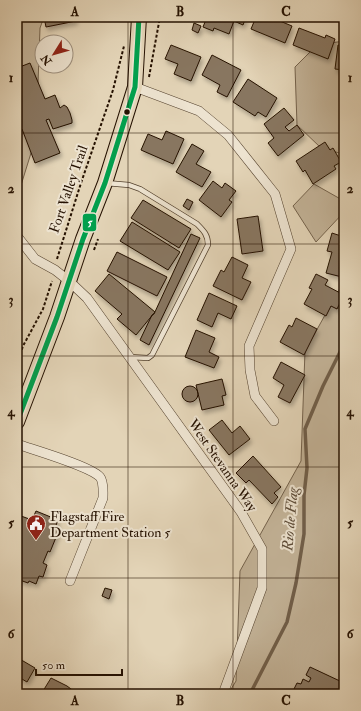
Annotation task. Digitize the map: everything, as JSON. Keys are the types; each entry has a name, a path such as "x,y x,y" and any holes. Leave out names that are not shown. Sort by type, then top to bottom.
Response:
{"main road":[{"path":"17,422 57,317 83,239 105,183 135,87 139,17"}],"street":[{"path":"340,17 344,19"},
{"path":"135,87 199,111 228,135 275,194 292,249 249,346 250,370 255,396 274,421"},
{"name":"West Stevanna Way","path":"17,236 34,259 55,270 69,280 87,298 241,512 262,549 262,588 224,690"},
{"path":"17,444 90,470 101,478 103,498 70,581"}],"lane":[{"path":"105,183 129,185 140,188 197,224 204,230 208,237 208,245 152,355 148,358 129,357"}],"path":[{"name":"Fort Valley Trail","path":"17,364 23,346 43,309 51,287 63,238 113,90 125,42"}],"shaded area":[{"path":"17,17 44,17 40,28 40,34 34,34 34,74 38,74 36,137 17,198"},
{"path":"344,41 344,156 320,147 297,125 295,67 317,45"},
{"path":"314,184 344,201 344,212 316,242 293,206"},
{"path":"344,281 344,694 228,694 236,681 240,571 301,461 305,351"}],"building":[{"path":"44,17 75,17 76,21 46,27"},
{"path":"207,17 246,17 243,25 234,21 229,34 214,28 213,31 203,27"},
{"path":"256,17 270,17 292,26 285,43 251,29"},
{"path":"194,23 201,26 198,33 192,30"},
{"path":"299,28 325,38 326,35 335,39 328,59 293,45"},
{"path":"171,45 201,57 191,81 174,74 178,64 165,59"},
{"path":"338,45 344,46 344,70 335,69"},
{"path":"212,55 241,70 227,97 217,92 220,85 202,75"},
{"path":"30,63 45,99 55,95 60,108 64,105 67,107 72,120 72,123 53,129 49,119 46,120 60,153 35,163 22,129 17,131 17,68"},
{"path":"248,79 277,98 266,117 258,112 255,116 233,102"},
{"path":"284,108 294,120 285,127 289,131 297,125 304,135 278,156 268,143 274,138 264,124"},
{"path":"166,131 184,139 173,164 141,150 148,134 162,140"},
{"path":"325,142 330,150 333,148 341,162 334,166 336,169 313,184 305,170 303,172 296,161"},
{"path":"192,144 204,151 196,164 211,172 202,187 176,172"},
{"path":"213,181 222,188 225,183 236,191 229,200 232,202 221,217 199,200"},
{"path":"187,199 193,202 189,210 183,206"},
{"path":"143,200 191,229 179,248 131,218"},
{"path":"258,216 263,251 242,254 237,219"},
{"path":"132,222 180,252 168,270 120,241"},
{"path":"332,233 344,237 344,272 342,277 326,273 332,252 327,251"},
{"path":"191,234 200,238 149,345 140,340 152,315 154,314"},
{"path":"117,252 167,277 157,296 107,271"},
{"path":"232,257 248,265 242,278 251,282 242,300 213,286 221,270 224,272"},
{"path":"109,274 155,312 136,335 117,319 122,314 95,291"},
{"path":"316,274 328,280 325,285 344,295 337,309 331,306 326,316 304,304 312,289 309,288"},
{"path":"209,293 237,306 231,319 218,313 212,327 197,320"},
{"path":"296,318 317,329 304,355 280,342 289,325 292,327"},
{"path":"196,330 215,338 209,352 219,357 214,368 185,357"},
{"path":"281,362 305,375 290,403 278,397 284,385 273,378"},
{"path":"222,379 226,395 222,396 224,405 202,410 196,385"},
{"path":"187,386 193,386 198,391 196,400 193,402 187,402 182,397 182,391"},
{"path":"222,420 232,433 240,426 250,439 229,455 209,430"},
{"path":"253,456 281,487 274,493 278,497 272,504 249,480 246,483 236,473"},
{"name":"Flagstaff Fire Department Station 5","path":"36,511 58,520 55,528 59,530 50,552 48,551 43,563 47,565 43,577 39,576 36,584 17,579 17,517 20,518 21,516 32,520"},
{"path":"105,588 112,590 109,599 102,596"},
{"path":"18,658 35,668 27,682 17,676"},
{"path":"310,667 342,682 337,694 292,693 297,683 301,684 303,679 309,682 311,678 306,675"},
{"path":"51,678 75,692 73,694 44,694 43,691"}],"waterway":[{"name":"Rio de Flag","path":"250,694 287,622 296,583 304,534 304,495 307,468 305,429 323,386 344,344"}],"transit line":[{"name":"5","path":"17,422 57,317 83,239 105,183 135,87 139,17"}],"place":[{"name":"Flagstaff Fire Department Station 5","path":"36,541"}]}
